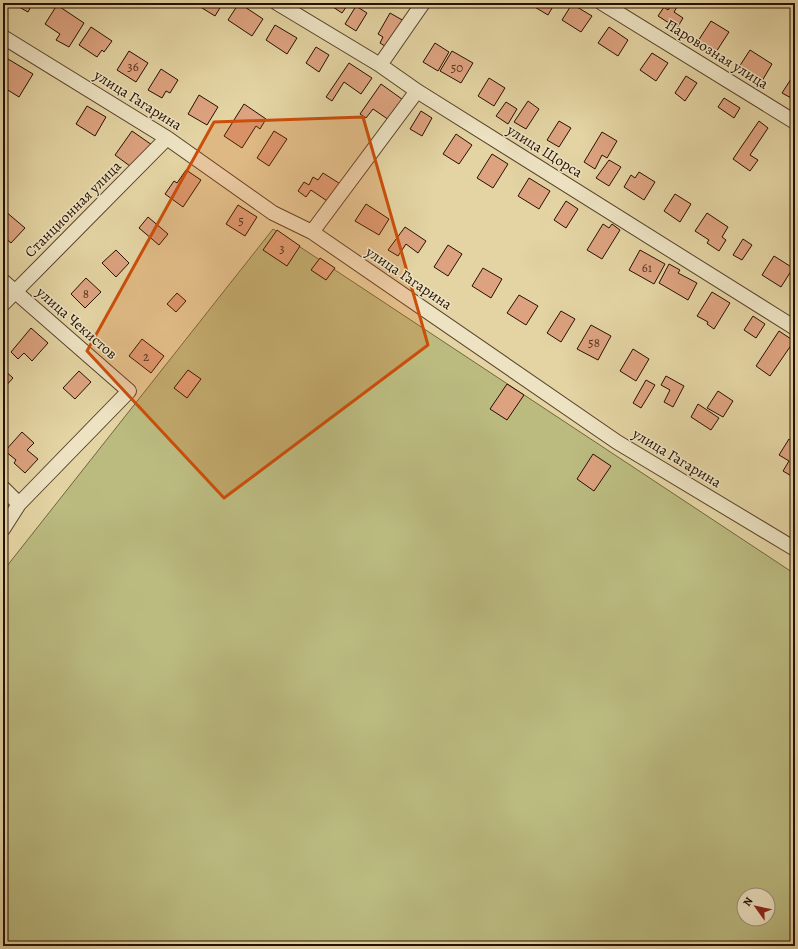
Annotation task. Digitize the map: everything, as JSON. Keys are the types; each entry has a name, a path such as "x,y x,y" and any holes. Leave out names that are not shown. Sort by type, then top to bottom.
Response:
{"street":[{"name":"улица Щорса","path":"277,3 380,64 417,91 795,328"},
{"path":"380,64 423,3"},
{"name":"Паровозная улица","path":"602,3 795,122"},
{"name":"улица Гагарина","path":"3,37 167,138 273,213 312,232 617,442 795,549"},
{"path":"312,232 417,91"},
{"name":"Станционная улица","path":"3,304 167,138"},
{"name":"улица Чекистов","path":"3,281 129,391 20,504"},
{"path":"3,488 20,504 3,529"}],"highlighted area":[{"path":"363,117 428,345 224,498 87,351 214,122"}],"green space":[{"path":"273,229 795,574 795,946 3,946 3,571"}],"building":[{"path":"12,3 33,3 28,12"},
{"path":"194,3 223,3 215,16"},
{"path":"239,3 263,19 252,36 228,20"},
{"path":"327,3 349,3 342,13"},
{"path":"528,3 555,3 548,15"},
{"path":"572,4 592,16 581,32 562,20"},
{"path":"672,4 677,7 674,12 683,18 677,28 658,16 664,7 668,10"},
{"path":"57,5 84,23 69,47 56,40 60,34 45,24"},
{"path":"356,6 367,13 356,31 345,24"},
{"path":"390,13 404,21 388,48 380,43 383,37 378,34"},
{"path":"711,21 729,32 716,52 698,41"},
{"path":"275,25 297,38 287,54 266,40"},
{"path":"91,27 112,41 104,52 102,50 97,57 79,45"},
{"path":"609,27 628,40 618,56 598,43"},
{"path":"435,43 449,52 438,71 423,62"},
{"path":"316,47 329,55 319,72 306,63"},
{"path":"750,50 772,64 762,81 739,67"},
{"path":"129,51 148,63 136,82 117,70"},
{"path":"452,51 473,63 461,83 440,71"},
{"path":"652,53 668,63 656,81 640,70"},
{"path":"3,56 33,74 19,97 3,87"},
{"path":"349,63 372,78 361,94 344,82 332,101 326,97"},
{"path":"161,69 178,80 170,93 166,91 162,98 148,90"},
{"path":"686,76 697,83 685,101 675,93"},
{"path":"793,76 795,77 795,100 782,93"},
{"path":"489,78 505,88 494,106 478,96"},
{"path":"381,84 406,102 392,122 373,109 366,118 360,114"},
{"path":"199,95 218,107 207,125 188,114"},
{"path":"724,98 740,108 734,118 718,107"},
{"path":"528,101 539,109 526,129 514,122"},
{"path":"506,102 517,109 508,124 496,116"},
{"path":"244,104 266,119 260,129 256,126 242,148 224,136"},
{"path":"87,106 106,117 95,136 76,124"},
{"path":"421,111 432,118 422,136 410,129"},
{"path":"559,121 571,128 559,147 547,140"},
{"path":"759,121 768,128 750,155 758,160 750,171 733,159"},
{"path":"132,131 152,145 134,169 115,155"},
{"path":"274,131 287,139 269,166 257,158"},
{"path":"602,132 617,141 607,158 602,155 595,169 584,162"},
{"path":"456,134 472,145 459,164 443,154"},
{"path":"492,154 508,164 493,188 477,178"},
{"path":"609,160 621,167 609,186 596,178"},
{"path":"186,170 201,180 183,207 165,194 174,181 177,183"},
{"path":"639,172 655,182 644,200 624,187 631,175 635,178"},
{"path":"323,173 342,185 330,203 311,190 306,197 298,191 304,182 309,185 313,177 318,180"},
{"path":"529,178 550,191 539,209 518,196"},
{"path":"675,194 691,204 680,222 664,211"},
{"path":"566,201 578,209 566,228 554,220"},
{"path":"366,204 389,219 379,235 355,221"},
{"path":"238,205 257,217 245,236 226,224"},
{"path":"5,211 25,228 11,243 3,236 3,213"},
{"path":"707,213 728,227 722,237 726,240 719,251 707,243 709,240 695,231"},
{"path":"148,217 168,234 159,245 139,228"},
{"path":"603,224 609,228 612,224 620,230 602,259 587,250"},
{"path":"405,227 426,241 418,253 406,244 398,256 388,250"},
{"path":"277,230 300,246 287,266 263,250"},
{"path":"743,239 752,245 742,260 733,255"},
{"path":"448,245 462,254 448,276 434,267"},
{"path":"116,250 129,263 116,277 102,263"},
{"path":"640,250 665,264 654,284 629,270"},
{"path":"774,256 793,268 781,287 762,275"},
{"path":"320,258 335,268 326,280 311,270"},
{"path":"669,264 680,270 678,273 697,283 688,300 659,283"},
{"path":"483,268 502,279 491,298 472,286"},
{"path":"86,278 101,292 85,308 71,294"},
{"path":"712,292 730,303 714,329 707,324 708,322 697,316"},
{"path":"177,293 186,301 176,312 167,304"},
{"path":"519,295 538,306 526,325 507,313"},
{"path":"561,311 575,319 561,342 547,333"},
{"path":"753,316 765,324 756,338 744,330"},
{"path":"591,325 611,336 598,360 577,349"},
{"path":"31,328 48,343 32,361 24,353 18,359 11,352"},
{"path":"779,331 794,341 770,376 756,366"},
{"path":"142,339 164,356 151,373 129,356"},
{"path":"633,349 649,359 636,381 620,371"},
{"path":"3,369 13,378 3,389"},
{"path":"188,370 201,379 187,398 174,388"},
{"path":"79,371 91,382 75,399 63,388"},
{"path":"666,376 684,386 673,407 664,402 670,390 661,385"},
{"path":"646,380 655,385 641,408 633,403"},
{"path":"507,384 524,395 507,420 490,409"},
{"path":"718,391 733,401 723,417 707,408"},
{"path":"698,404 719,418 711,430 691,417"},
{"path":"22,432 34,443 27,450 38,459 25,473 14,463 16,460 5,451"},
{"path":"789,439 795,443 795,472 793,477 783,471 789,461 779,455"},
{"path":"593,454 611,466 594,491 577,479"}]}
